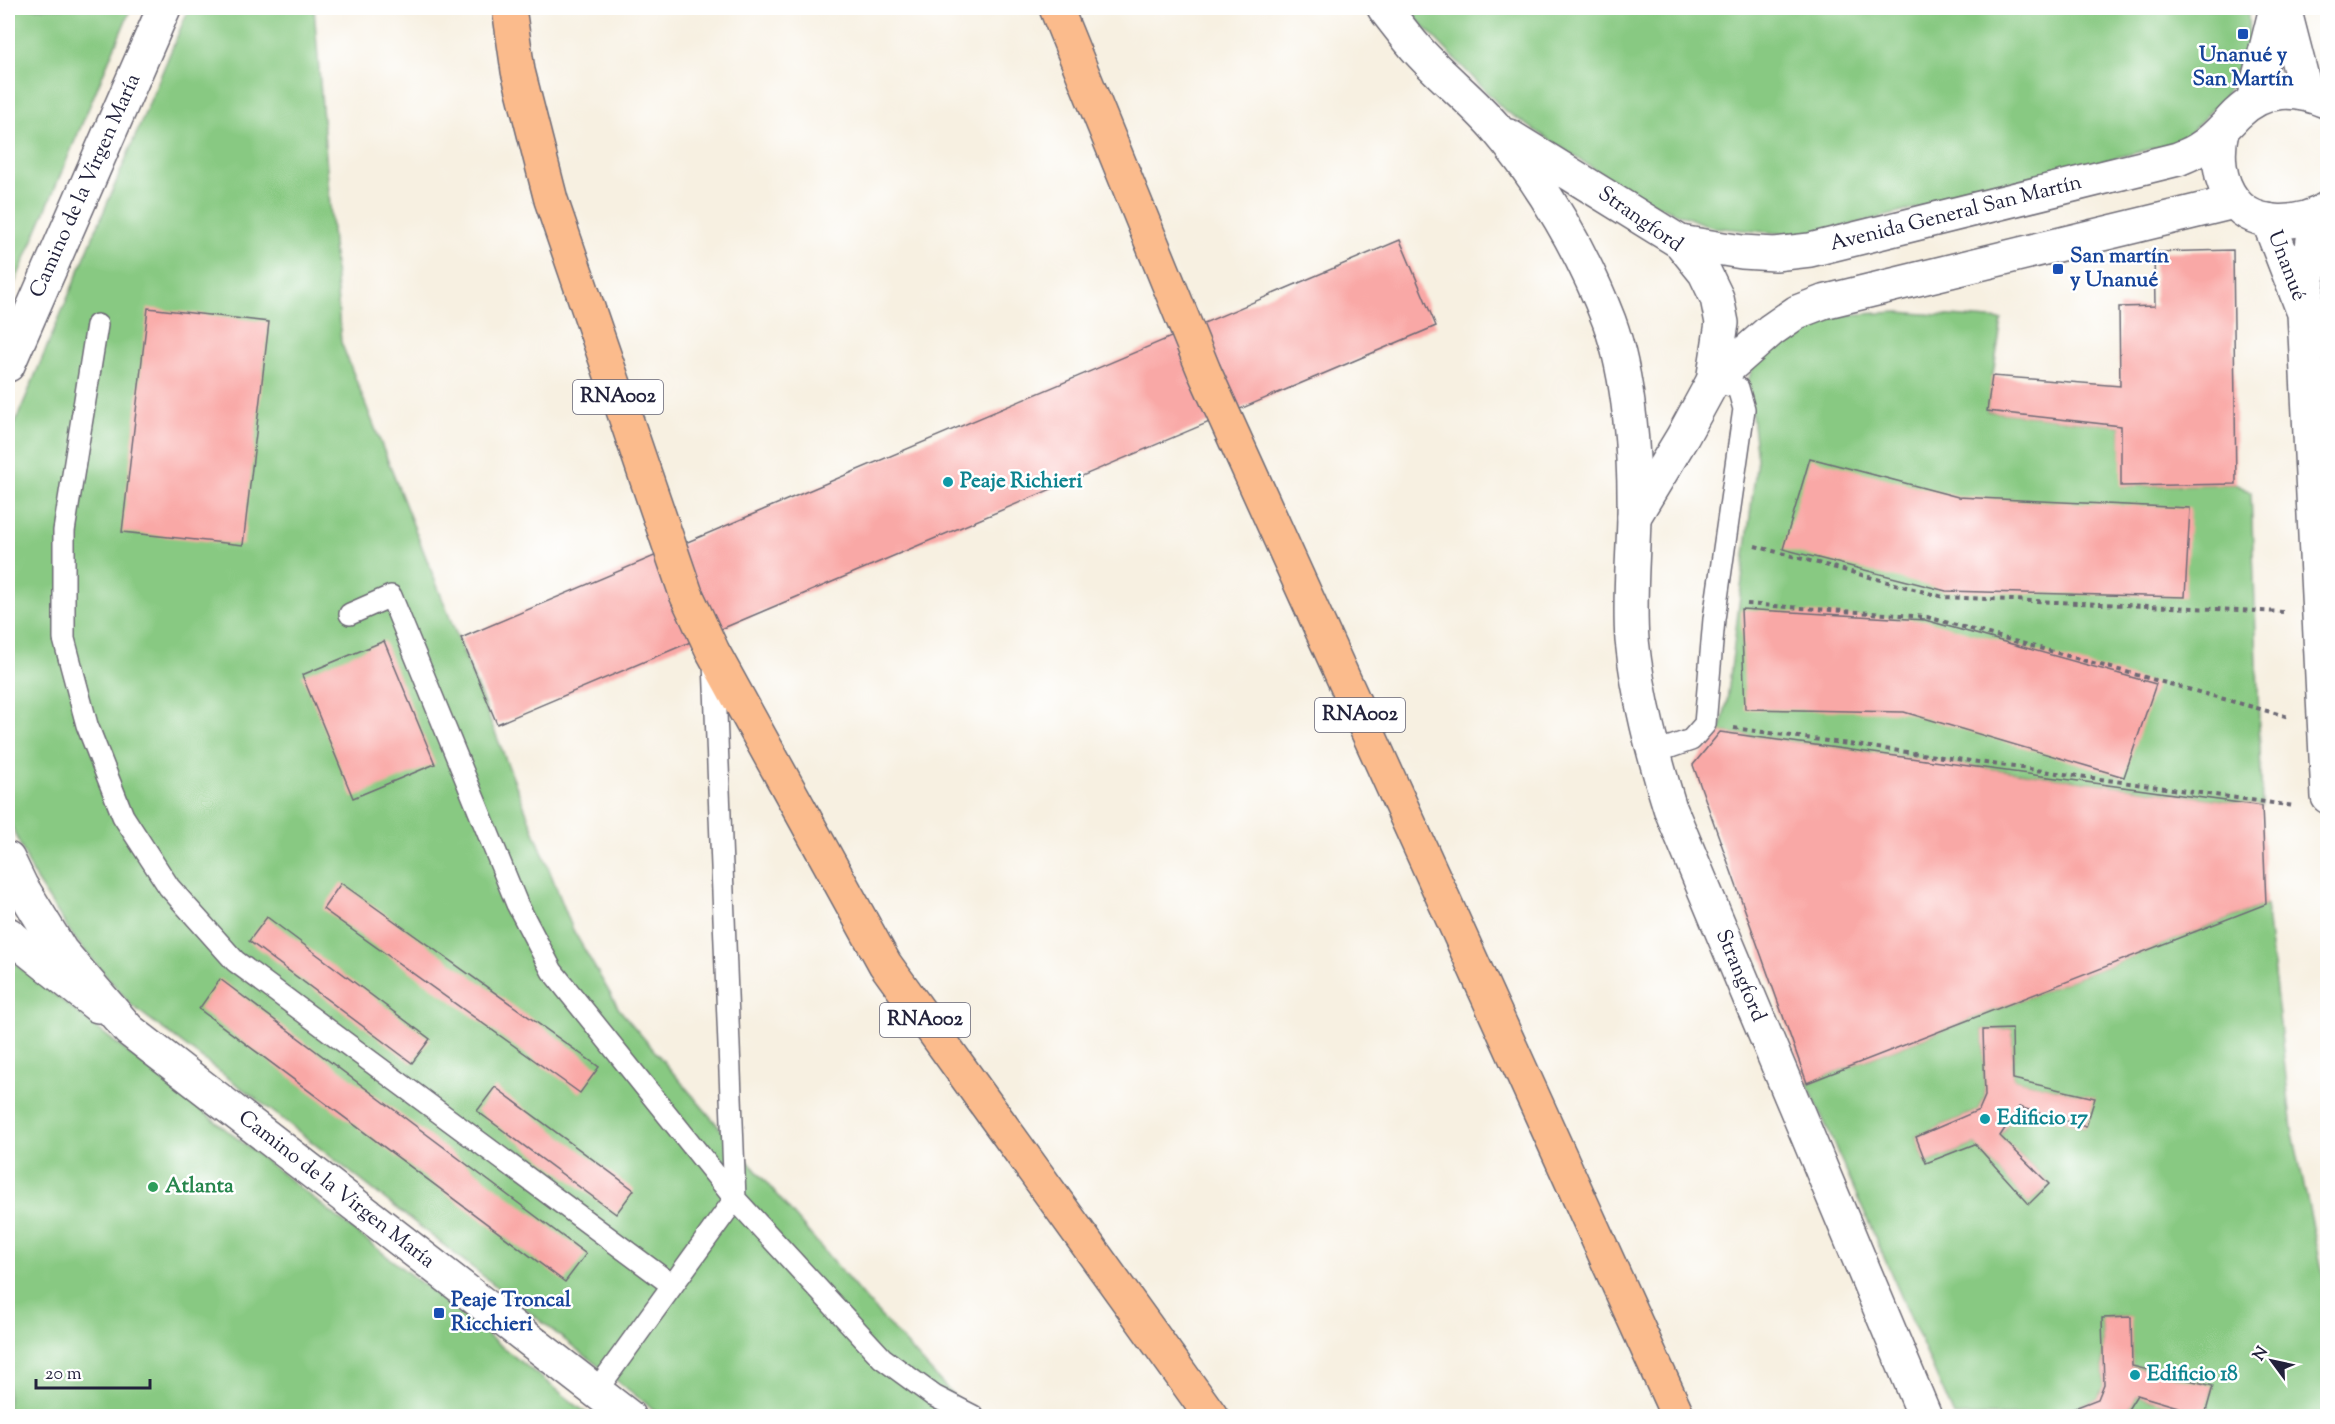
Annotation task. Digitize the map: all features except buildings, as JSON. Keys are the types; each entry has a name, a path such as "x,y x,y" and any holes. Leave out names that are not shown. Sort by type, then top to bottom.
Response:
{"highway":[{"name":"RNA002","path":"509,8 518,71 551,200 686,594 713,652 885,964 1211,1416"},
{"name":"RNA002","path":"1056,8 1204,371 1678,1416"}],"street":[{"name":"Camino de la Virgen María","path":"8,365 164,8"},
{"name":"Strangford","path":"1384,8 1416,48 1495,127 1551,203 1587,268 1609,323 1624,376 1630,432 1634,517 1631,577 1632,640 1653,753 1670,808 1925,1416"},
{"path":"2253,101 2276,8"},
{"path":"2284,8 2317,97"},
{"path":"2253,101 2271,94 2288,92 2317,97"},
{"name":"Avenida General San Martín","path":"1680,242 1743,252 1774,254 1810,250 2178,159 2200,149 2253,101"},
{"name":"Strangford","path":"1495,127 1680,242 1705,273 1717,298 1722,324 1713,381 1634,517"},
{"path":"2222,130 2218,150 2220,170 2234,202 2249,213 2268,220 2293,222 2322,212"},
{"path":"1713,381 1771,330 1797,312 1823,302 2234,202"},
{"name":"Unanué","path":"2316,802 2324,726 2304,313 2322,212"},
{"name":"Unanué","path":"2268,220 2304,313"},
{"name":"Camino de la Virgen María","path":"8,859 21,886 61,951 129,1030"},
{"name":"Camino de la Virgen María","path":"8,934 628,1416"}],"lane":[{"path":"97,326 64,531 64,639 87,725 123,816 170,887 235,961 672,1286"},
{"path":"1653,753 1691,741 1705,723 1716,602 1744,409 1738,388 1713,381"},
{"path":"350,614 391,596 517,904 552,971 735,1199 882,1358 934,1396 973,1416"},
{"path":"596,1391 735,1199 713,652"}],"path":[{"path":"1725,538 1943,597 2319,613"},
{"path":"1716,602 1927,617 2324,726"},
{"path":"1705,723 2316,802"}],"green space":[{"path":"8,8 131,8 8,299"},
{"path":"189,8 314,8 341,342 573,930 619,1009 865,1299 972,1416 662,1416 280,1117 131,1005 75,939 36,880 8,818 8,440"},
{"path":"1406,8 2101,8 2117,14 2120,8 2248,8 2249,46 2225,96 2182,141 1808,236 1711,227 1637,197 1504,110"},
{"path":"1899,312 2002,320 1987,411 2121,426 2122,486 2236,484 2251,492 2262,806 1720,732 1727,701 1757,459 1748,381 1754,363 1784,336 1841,315"},
{"path":"2266,904 2292,1129 2327,1293 2327,1416 2124,1416 2137,1395 2204,1415 2213,1387 2132,1366 2130,1317 2102,1318 2104,1384 2098,1399 2054,1416 1954,1416 1807,1083","holes":["2012,1029 2013,1079 2094,1098 2085,1127 2019,1107 2000,1136 2049,1184 2029,1203 1975,1144 1926,1163 1916,1137 1979,1110 1985,1096 1983,1030"]},
{"name":"Atlanta","path":"8,958 590,1416 8,1416"}],"place":[{"name":"Unanué y San Martín","path":"2243,34"},
{"name":"San martín y Unanué","path":"2058,269"},
{"name":"Peaje Richieri","path":"948,482"},
{"name":"Edificio 17","path":"1985,1119"},
{"name":"Atlanta","path":"153,1187"},
{"name":"Peaje Troncal Ricchieri","path":"439,1313"},
{"name":"Edificio 18","path":"2135,1375"}]}
